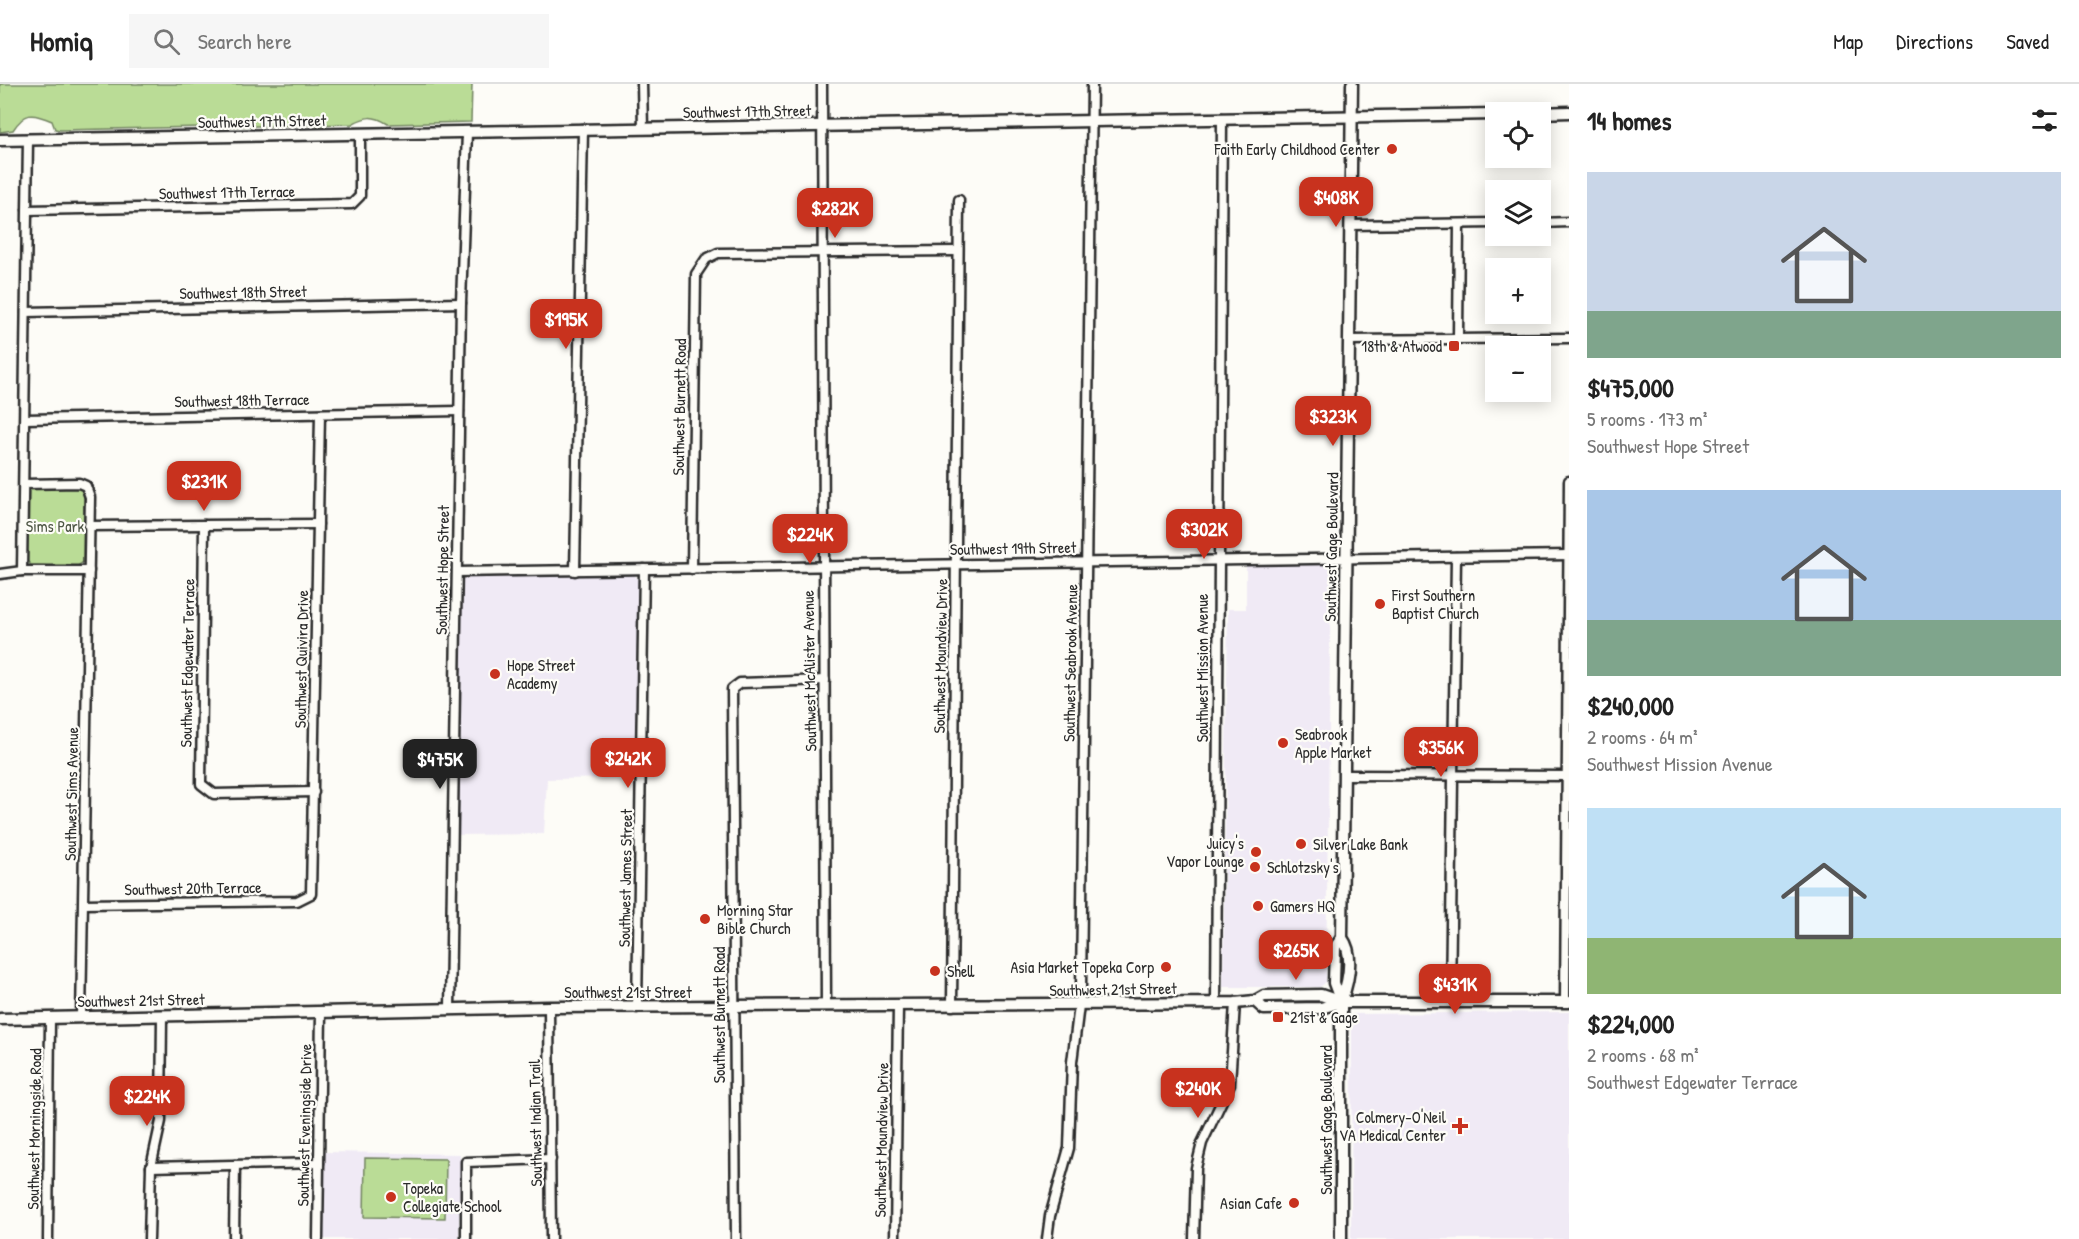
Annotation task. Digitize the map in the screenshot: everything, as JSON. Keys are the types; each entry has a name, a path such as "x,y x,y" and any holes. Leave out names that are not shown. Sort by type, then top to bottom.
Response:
{"main road":[{"name":"Southwest Gage Boulevard","path":"1341,1239 1341,1002 1334,983 1335,947 1342,938 1352,84"},
{"path":"1551,113 1569,112"},
{"name":"Southwest 17th Street","path":"0,140 1485,114"},
{"name":"Southwest 21st Street","path":"0,1019 549,1007 734,1008 826,1005 1235,1003 1255,1001 1264,996 1321,995 1341,1002 1450,1000 1567,1002"}],"street":[{"path":"642,84 643,128"},
{"name":"Southwest McAlister Avenue","path":"822,84 826,1005"},
{"name":"Southwest Seabrook Avenue","path":"1047,1239 1052,1208 1069,1149 1072,1056 1080,1005 1092,84"},
{"name":"Southwest Mission Avenue","path":"1216,1003 1217,560 1222,118"},
{"path":"575,571 583,129"},
{"name":"Southwest Hope Street","path":"450,1009 461,303 467,132"},
{"name":"Southwest 17th Terrace","path":"27,210 352,204 360,196 360,134"},
{"path":"22,571 28,140"},
{"name":"Southwest Moundview Drive","path":"952,1006 959,200"},
{"path":"1551,223 1569,222"},
{"path":"1350,225 1485,223"},
{"path":"1458,338 1459,224"},
{"path":"822,252 958,251"},
{"name":"Southwest Burnett Road","path":"692,568 696,274 701,264 715,254 822,252"},
{"name":"Southwest 18th Street","path":"26,312 461,303"},
{"path":"1349,340 1569,338"},
{"name":"Southwest 18th Terrace","path":"25,419 459,411"},
{"name":"Southwest Quivira Drive","path":"302,900 312,891 320,414"},
{"path":"1567,1002 1569,481"},
{"name":"Southwest Sims Avenue","path":"24,484 83,484 89,489 81,1017"},
{"path":"89,526 318,524"},
{"name":"Southwest Edgewater Terrace","path":"204,525 200,778 204,788 214,794 314,792"},
{"name":"Southwest 19th Street","path":"457,572 1568,555"},
{"path":"1450,1000 1455,776 1456,557"},
{"name":"Southwest James Street","path":"637,1008 644,569"},
{"path":"0,574 22,571 89,571"},
{"name":"Southwest Burnett Road","path":"736,1239 732,692 736,684 825,680"},
{"path":"1344,775 1567,776"},
{"name":"Southwest 20th Terrace","path":"84,904 302,900"},
{"path":"1194,1239 1196,1168 1202,1143 1230,1084 1235,1003"},
{"name":"Southwest Moundview Drive","path":"895,1239 898,1006"},
{"name":"Southwest Indian Trail","path":"549,1007 551,1239"},
{"name":"Southwest Eveningside Drive","path":"318,1239 321,1011"},
{"path":"149,1239 151,1167 161,1121 162,1015"},
{"name":"Southwest Morningside Road","path":"48,1239 50,1018"},
{"path":"466,1239 466,1162 551,1160"},
{"path":"151,1167 319,1163"},
{"path":"234,1239 235,1165"}],"shaded area":[{"path":"1246,563 1331,563 1326,982 1320,987 1223,987 1228,609 1246,609"},
{"path":"634,574 638,580 635,778 547,779 544,834 456,835 462,578 471,575"},
{"name":"Colmery-O'Neil VA Medical Center","path":"1569,1012 1569,1239 1351,1239 1352,1014"},
{"name":"Topeka Collegiate School","path":"323,1152 460,1154 459,1239 322,1239"}],"green space":[{"path":"0,84 472,84 471,122 388,124 370,118 361,119 352,124 60,130 55,129 52,121 29,115 21,120 13,130 0,132"},
{"name":"Sims Park","path":"81,487 84,493 83,562 76,567 31,565 26,560 28,489"},
{"path":"365,1158 446,1159 445,1218 364,1217"}],"place":[{"name":"Faith Early Childhood Center","path":"1392,149"},
{"name":"18th & Atwood","path":"1454,346"},
{"name":"First Southern Baptist Church","path":"1380,604"},
{"name":"Hope Street Academy","path":"495,674"},
{"name":"Seabrook Apple Market","path":"1283,743"},
{"name":"Silver Lake Bank","path":"1301,844"},
{"name":"Juicy's Vapor Lounge","path":"1256,852"},
{"name":"Schlotzsky's","path":"1255,867"},
{"name":"Gamers HQ","path":"1258,906"},
{"name":"Morning Star Bible Church","path":"705,919"},
{"name":"Asia Market Topeka Corp","path":"1166,967"},
{"name":"Shell","path":"935,971"},
{"name":"21st & Gage","path":"1278,1017"},
{"name":"Colmery-O'Neil VA Medical Center","path":"1460,1126"},
{"name":"Topeka Collegiate School","path":"391,1197"},
{"name":"Asian Cafe","path":"1294,1203"}]}
